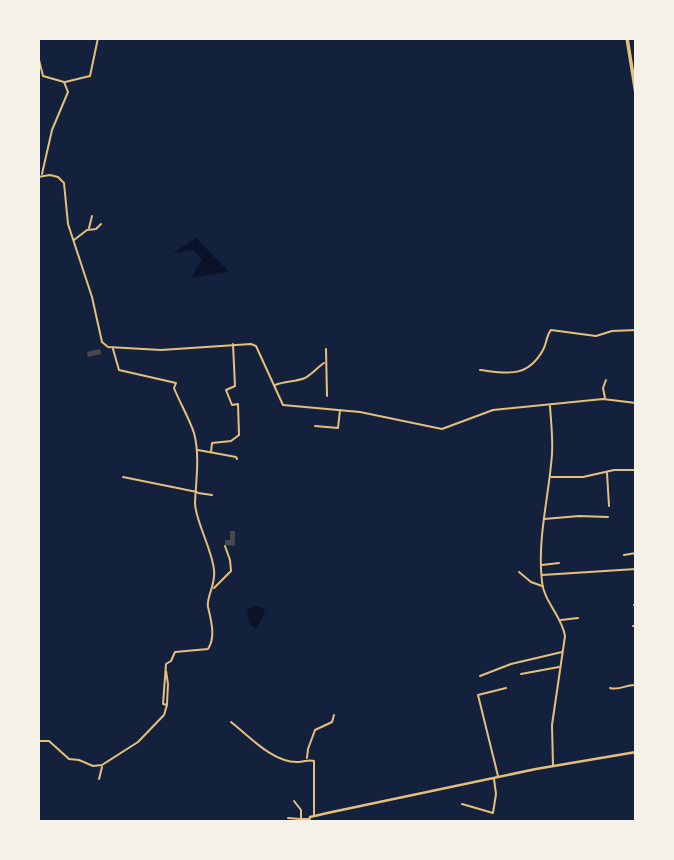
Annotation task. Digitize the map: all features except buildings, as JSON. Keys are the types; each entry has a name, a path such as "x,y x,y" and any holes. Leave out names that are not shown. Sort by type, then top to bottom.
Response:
{"main road":[{"path":"626,38 635,94"}],"street":[{"path":"38,56 43,76 64,82 90,76 98,38"},
{"path":"38,41 38,50"},
{"path":"629,52 635,51"},
{"path":"42,175 52,130 68,92 64,82"},
{"path":"38,177 58,177 64,183 68,224 92,297 104,345 113,348 161,350 233,344 256,346 283,405 340,409 442,429 487,411 606,399 635,403"},
{"path":"89,229 92,216"},
{"path":"73,240 89,229 96,229 101,225"},
{"path":"480,370 510,375 523,370 544,349 551,330 596,336 635,330"},
{"path":"211,452 212,443 231,441 239,435 238,404 232,405 226,390 235,386 233,344"},
{"path":"113,348 119,370 176,383 174,388 194,432 197,450 196,509 212,555 214,589"},
{"path":"326,349 324,362 327,396"},
{"path":"274,386 287,380 308,377 324,362"},
{"path":"606,380 603,388 606,399"},
{"path":"550,405 552,449 540,546 542,586 565,633 552,725 553,766"},
{"path":"315,426 338,428 340,409"},
{"path":"197,450 237,459"},
{"path":"550,477 583,477 628,468 635,470"},
{"path":"607,472 610,506"},
{"path":"123,477 212,495"},
{"path":"544,519 608,517"},
{"path":"99,779 100,769 105,764 138,742 164,715 167,705 163,704 166,668 174,652 211,647 212,619 208,601 230,570 225,546"},
{"path":"624,555 635,553"},
{"path":"541,565 559,564"},
{"path":"542,575 635,569"},
{"path":"519,572 531,582 542,586"},
{"path":"560,620 578,618"},
{"path":"480,676 511,664 563,652"},
{"path":"521,674 560,666"},
{"path":"611,688 635,685"},
{"path":"499,777 478,695 506,688"},
{"path":"307,759 315,730 332,722 334,715"},
{"path":"231,722 277,757 314,762 314,816"},
{"path":"38,741 49,741 69,759 93,766 105,764"},
{"path":"288,818 309,820 314,816 494,778 635,752"},
{"path":"462,804 492,813 496,794 494,778"},
{"path":"294,801 301,810 301,818"}],"water":[{"path":"196,238 229,272 191,278 202,259 193,250 173,253"},
{"path":"258,606 264,608 265,612 256,629 250,625 247,609"}]}
